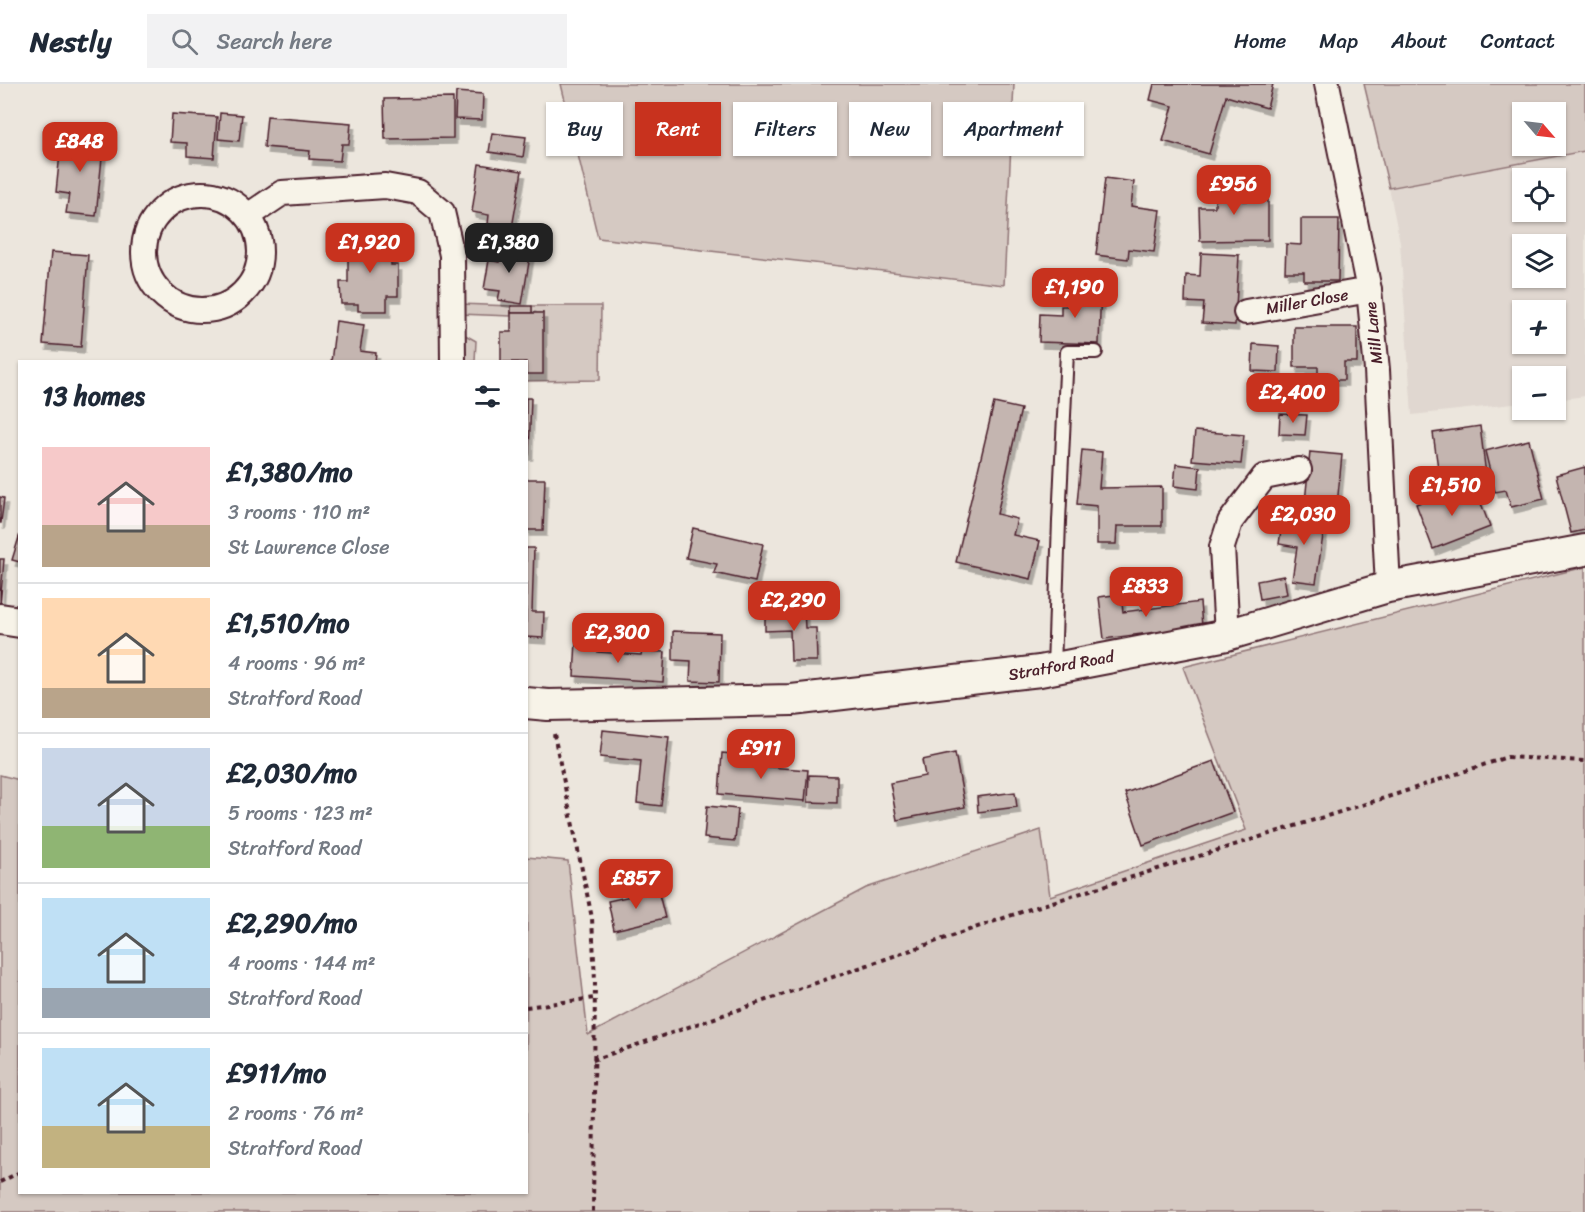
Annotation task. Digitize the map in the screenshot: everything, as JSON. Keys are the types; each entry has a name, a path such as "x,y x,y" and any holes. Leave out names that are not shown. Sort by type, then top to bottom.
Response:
{"street":[{"name":"Mill Lane","path":"1327,84 1369,290 1377,370 1388,587"},
{"path":"248,216 282,193 386,186 418,192 442,212 452,255 453,360"},
{"path":"195,194 215,195 225,198 248,216 257,234 260,255 256,274 237,298 219,308 196,310 176,304 164,296 151,280 143,257 146,237 159,212 176,200 195,194"},
{"name":"Miller Close","path":"1246,312 1369,290"},
{"path":"1227,635 1222,547 1230,522 1264,477 1299,470"},
{"name":"Stratford Road","path":"537,704 792,700 1054,668 1227,635 1388,587 1585,550"},
{"path":"0,620 18,621"}],"lane":[{"path":"1054,668 1067,352 1096,352"}],"path":[{"path":"537,704 592,918 593,1212"},
{"path":"593,1060 1027,910 1397,794 1507,757 1585,761"},
{"path":"528,1006 594,998"},
{"path":"0,1182 18,1173"}],"shaded area":[{"path":"561,84 1014,84 1013,102 943,102 943,156 1010,156 1004,285 598,238 578,156 623,156 623,102 565,102"},
{"path":"1364,84 1585,84 1585,151 1566,155 1566,102 1512,102 1512,156 1559,156 1389,188"},
{"path":"1585,151 1585,396 1566,399 1566,366 1512,366 1512,404 1412,415 1400,242 1389,188"},
{"path":"460,304 511,306 511,316 459,314"},
{"path":"532,306 601,306 600,380 528,381 528,367 543,313 532,313"},
{"path":"460,332 476,341 475,360 459,360"},
{"path":"1585,567 1585,1212 0,1212 0,775 18,780 18,1194 528,1194 528,857 568,861 588,1035 866,888 1041,830 1050,896 1246,830 1183,667"}],"building":[{"path":"1154,84 1273,84 1267,108 1226,96 1209,154 1163,141 1173,106 1150,100"},
{"path":"456,92 483,94 482,120 455,119"},
{"path":"453,98 453,138 385,139 384,99"},
{"path":"220,113 242,115 239,141 218,139"},
{"path":"172,114 217,117 214,158 187,156 187,143 170,142"},
{"path":"267,116 351,123 349,144 342,144 340,161 309,159 310,151 264,147"},
{"path":"492,133 526,137 523,157 489,152"},
{"path":"62,134 104,139 96,216 66,213 69,194 56,192"},
{"path":"479,164 522,171 512,228 488,224 489,215 472,212"},
{"path":"1105,178 1134,182 1131,206 1160,210 1154,252 1129,249 1128,259 1096,255"},
{"path":"1243,180 1243,201 1268,200 1268,240 1200,241 1199,207 1215,207 1215,181"},
{"path":"1301,219 1339,219 1338,281 1304,281 1304,272 1285,272 1286,244 1301,245"},
{"path":"348,237 391,237 391,265 398,265 398,296 387,296 387,311 358,311 358,304 341,304 340,282 348,282"},
{"path":"502,245 531,250 522,304 498,300 500,291 484,289 489,260 499,262"},
{"path":"51,252 88,255 81,347 43,344"},
{"path":"1201,253 1239,255 1235,325 1202,323 1204,303 1185,302 1186,275 1200,276"},
{"path":"1077,281 1101,282 1099,344 1039,342 1040,314 1061,315 1061,306 1076,306"},
{"path":"511,306 532,306 532,313 511,313"},
{"path":"511,313 543,313 543,374 528,374 528,360 501,360 501,332 511,332"},
{"path":"336,321 364,325 360,351 376,353 375,360 331,360"},
{"path":"1294,327 1357,327 1357,362 1344,362 1344,380 1318,380 1318,367 1294,367"},
{"path":"1253,344 1279,346 1278,372 1252,371"},
{"path":"528,398 531,398 529,454"},
{"path":"994,403 1021,409 997,514 1017,519 1013,535 1040,541 1031,579 956,562"},
{"path":"1280,414 1307,415 1305,435 1279,434"},
{"path":"1480,426 1487,483 1441,489 1433,433"},
{"path":"1195,431 1244,435 1241,464 1192,460"},
{"path":"1529,440 1544,499 1511,507 1506,490 1495,492 1485,451"},
{"path":"1082,450 1102,452 1099,488 1162,487 1162,526 1117,526 1116,544 1097,544 1097,506 1077,504"},
{"path":"1310,452 1342,455 1336,515 1304,512"},
{"path":"1176,464 1200,467 1198,489 1174,486"},
{"path":"1585,467 1585,530 1571,533 1556,475"},
{"path":"528,479 545,479 543,530 528,530"},
{"path":"1457,488 1462,499 1477,493 1490,527 1433,549 1416,504"},
{"path":"0,497 4,498 1,523 0,523"},
{"path":"1283,516 1325,522 1316,583 1292,580 1297,547 1279,544"},
{"path":"693,528 763,544 755,582 714,573 717,564 686,558"},
{"path":"18,540 18,562 12,560"},
{"path":"528,548 534,548 532,612 544,612 543,638 528,637"},
{"path":"0,559 4,559 0,607"},
{"path":"1284,576 1287,594 1260,599 1257,581"},
{"path":"1121,594 1123,612 1200,602 1202,626 1104,639 1099,597"},
{"path":"804,608 805,628 816,628 817,661 791,661 790,630 765,631 765,609"},
{"path":"673,631 720,633 719,682 690,681 691,661 673,660"},
{"path":"576,641 599,642 598,652 641,655 642,651 665,652 663,682 574,676"},
{"path":"603,730 669,737 661,806 637,803 641,761 600,757"},
{"path":"722,753 744,755 744,765 808,770 805,801 719,794"},
{"path":"955,753 965,807 897,820 890,783 925,776 922,760"},
{"path":"1214,761 1233,812 1143,845 1125,793"},
{"path":"809,775 837,776 837,803 808,802"},
{"path":"1015,792 1017,807 978,812 977,797"},
{"path":"707,806 738,809 735,841 704,838"},
{"path":"658,890 665,918 614,930 608,901"}]}
